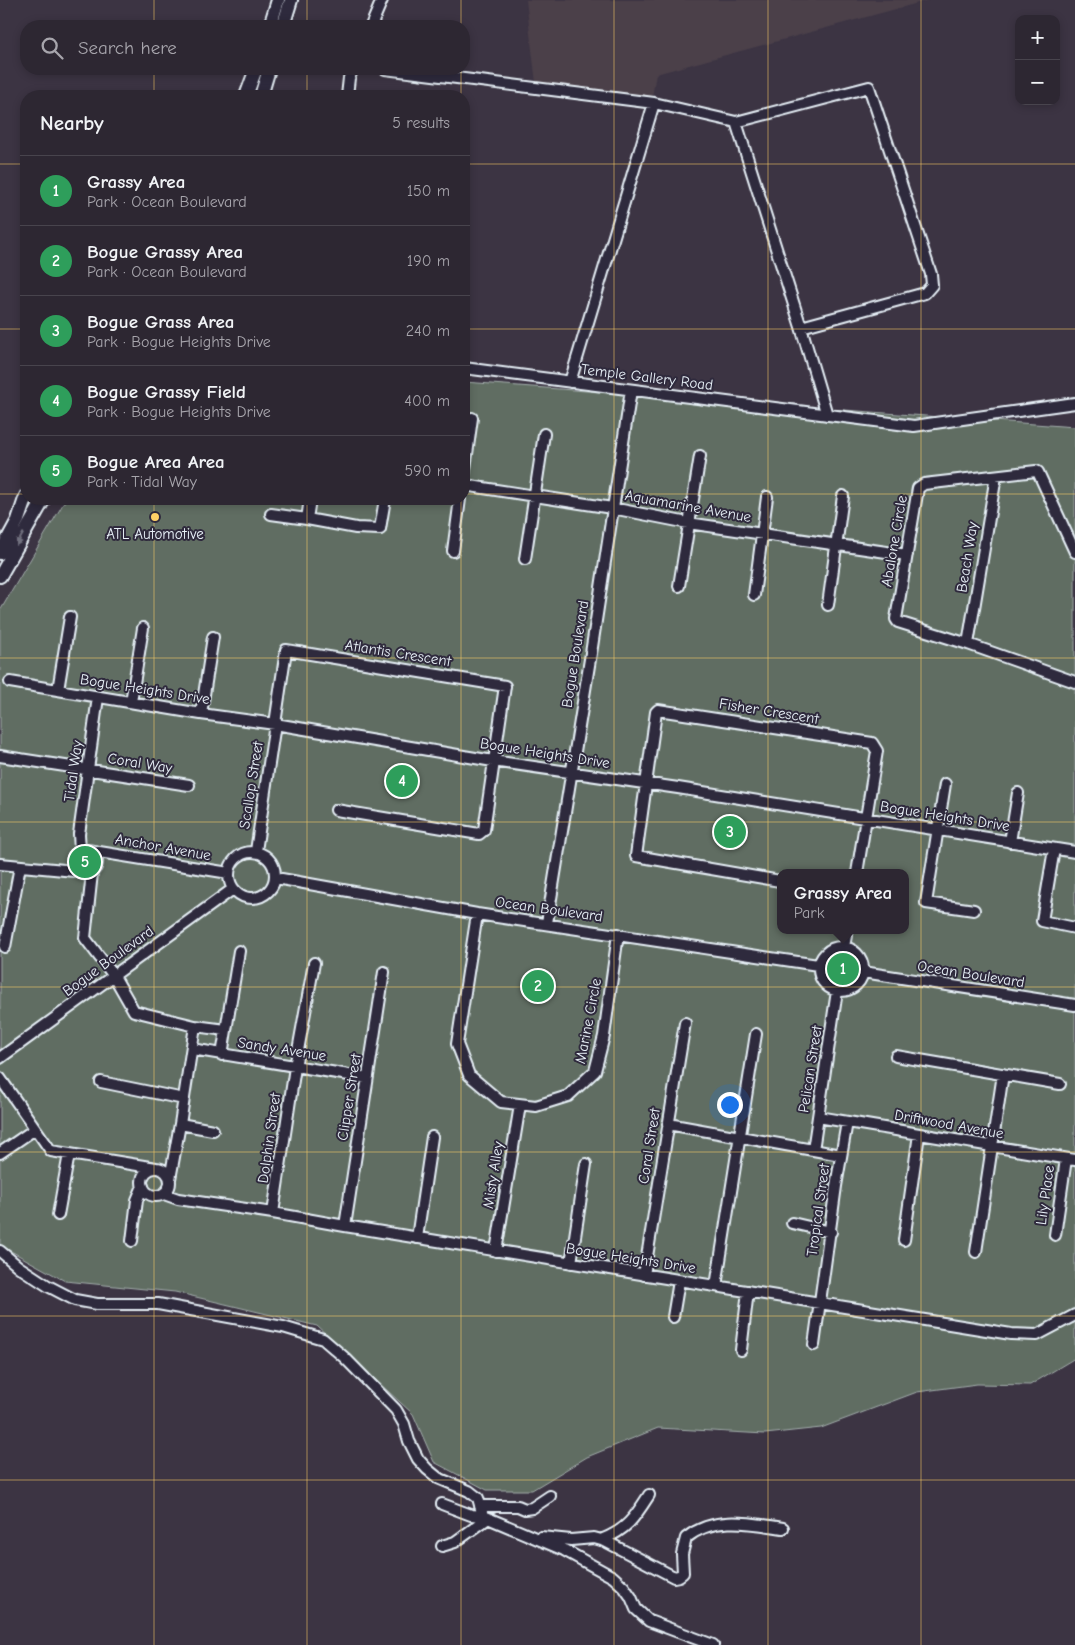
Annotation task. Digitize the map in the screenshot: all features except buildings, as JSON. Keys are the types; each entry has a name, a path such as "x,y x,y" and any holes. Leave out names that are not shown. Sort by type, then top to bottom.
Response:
{"main road":[{"path":"272,20 278,0"},
{"path":"285,20 291,0"},
{"path":"248,90 254,75"},
{"path":"262,90 267,75"},
{"path":"0,553 18,520 23,505"},
{"path":"0,576 41,505"}],"street":[{"path":"374,20 382,0"},
{"path":"348,90 350,75"},
{"path":"432,75 654,103 736,122 869,87 931,274 932,285 925,293 801,327"},
{"path":"570,382 654,103"},
{"path":"736,122 827,415"},
{"name":"Temple Gallery Road","path":"470,369 914,426 1075,403"},
{"name":"Bogue Boulevard","path":"546,923 592,647 631,390"},
{"path":"470,432 472,418"},
{"path":"525,559 544,434"},
{"path":"679,586 700,456"},
{"name":"Abalone Circle","path":"1075,552 1038,472 921,485 918,488 897,620 1075,682"},
{"name":"Beach Way","path":"968,644 996,476"},
{"name":"Aquamarine Avenue","path":"470,486 612,508 688,523 837,543 907,555"},
{"path":"828,605 843,496"},
{"path":"754,595 766,497"},
{"path":"307,519 309,505"},
{"path":"271,514 356,528 380,529 384,505"},
{"path":"453,551 459,505"},
{"path":"58,690 70,617"},
{"path":"131,702 143,628"},
{"path":"201,714 213,637"},
{"name":"Atlantis Crescent","path":"276,724 287,650 503,685 505,688 493,761"},
{"name":"Bogue Heights Drive","path":"10,682 493,761 646,783 1075,852"},
{"name":"Tidal Way","path":"80,850 79,834 98,696"},
{"name":"Fisher Crescent","path":"646,783 656,712 658,710 872,743 877,751 866,818"},
{"name":"Scallop Street","path":"256,851 276,724"},
{"name":"Coral Way","path":"0,756 189,785"},
{"path":"336,810 479,834 484,830 493,761"},
{"path":"646,783 636,856 777,881"},
{"path":"946,784 926,903 974,910"},
{"path":"1010,842 1018,793"},
{"path":"857,869 866,818"},
{"path":"0,864 75,871 82,875 96,870 97,857 93,852 86,849 80,850 75,854 72,859 72,866 75,871"},
{"path":"1054,849 1042,921 1075,928"},
{"path":"256,851 269,858 273,864 276,878 269,892 254,898 239,894 229,879 229,873 234,859 240,854 256,851"},
{"name":"Anchor Avenue","path":"93,852 107,852 229,873"},
{"path":"5,947 20,866"},
{"path":"92,873 84,938 114,976 134,1011 194,1026 226,1030"},
{"name":"Ocean Boulevard","path":"276,878 477,914 818,965"},
{"name":"Bogue Boulevard","path":"0,1058 234,889"},
{"name":"Marine Circle","path":"477,914 457,1044 468,1075 501,1102 536,1106 568,1096 595,1071 604,1036 618,934"},
{"path":"844,947 846,934"},
{"path":"837,947 844,947 861,958 863,972 857,985 851,989 837,991 824,985 820,979 818,965 825,953 837,947"},
{"path":"222,1055 239,951"},
{"name":"Dolphin Street","path":"273,1213 295,1067 314,963"},
{"name":"Clipper Street","path":"345,1226 366,1078 384,972"},
{"name":"Ocean Boulevard","path":"863,972 1075,1005"},
{"name":"Pelican Street","path":"813,1150 837,991"},
{"name":"Coral Street","path":"644,1275 685,1022"},
{"path":"135,1164 145,1185 156,1196 167,1191 174,1165 194,1026"},
{"path":"716,1286 756,1034"},
{"name":"Sandy Avenue","path":"192,1049 366,1078"},
{"path":"896,1056 1060,1084"},
{"path":"976,1252 1003,1074"},
{"path":"0,1078 51,1151 159,1169 166,1172 178,1199"},
{"path":"101,1082 184,1098"},
{"name":"Misty Alley","path":"496,1251 520,1104"},
{"name":"Driftwood Avenue","path":"818,1118 1070,1160"},
{"name":"Tropical Street","path":"814,1344 847,1122"},
{"path":"180,1124 214,1130"},
{"path":"668,1124 841,1155"},
{"path":"0,1154 35,1129"},
{"path":"904,1240 919,1134"},
{"path":"417,1238 432,1137"},
{"path":"58,1215 69,1154"},
{"name":"Lily Place","path":"1055,1235 1070,1160"},
{"path":"571,1263 586,1164"},
{"path":"132,1241 137,1200 145,1185 149,1170 174,1165"},
{"name":"Bogue Heights Drive","path":"164,1194 178,1199 1011,1334 1037,1335 1075,1315"},
{"path":"792,1223 830,1232"},
{"path":"0,1251 19,1267 48,1286 75,1300 97,1304 158,1304 283,1327 323,1339 345,1358 396,1410 404,1424 409,1441 418,1459 438,1478 469,1491 478,1498 483,1513 564,1550 613,1577 624,1587 636,1609 649,1621 713,1645"},
{"path":"673,1317 678,1281"},
{"path":"741,1350 748,1291"},
{"path":"601,1540 614,1535 634,1519 649,1495"},
{"path":"442,1504 471,1515 518,1506 532,1508 550,1496"},
{"path":"442,1546 455,1542 483,1513"},
{"path":"533,1537 601,1540 615,1545 674,1577 683,1573 682,1554 686,1538 703,1528 723,1522 749,1523 783,1528"}],"shaded area":[{"path":"526,0 929,0 656,74 652,97 536,83"}],"green space":[{"path":"470,382 1075,427 1075,1358 1030,1385 977,1384 917,1392 821,1428 765,1434 658,1428 587,1457 532,1490 487,1490 434,1462 413,1414 317,1326 175,1292 65,1281 0,1245 0,611 62,505 470,505"}],"place":[{"name":"ATL Automotive","path":"155,517"},
{"name":"Bogue Grassy Field","path":"402,781"},
{"name":"Bogue Grass Area","path":"730,832"},
{"name":"Bogue Area Area","path":"85,862"},
{"name":"Grassy Area","path":"843,969"},
{"name":"Bogue Grassy Area","path":"538,986"}]}
